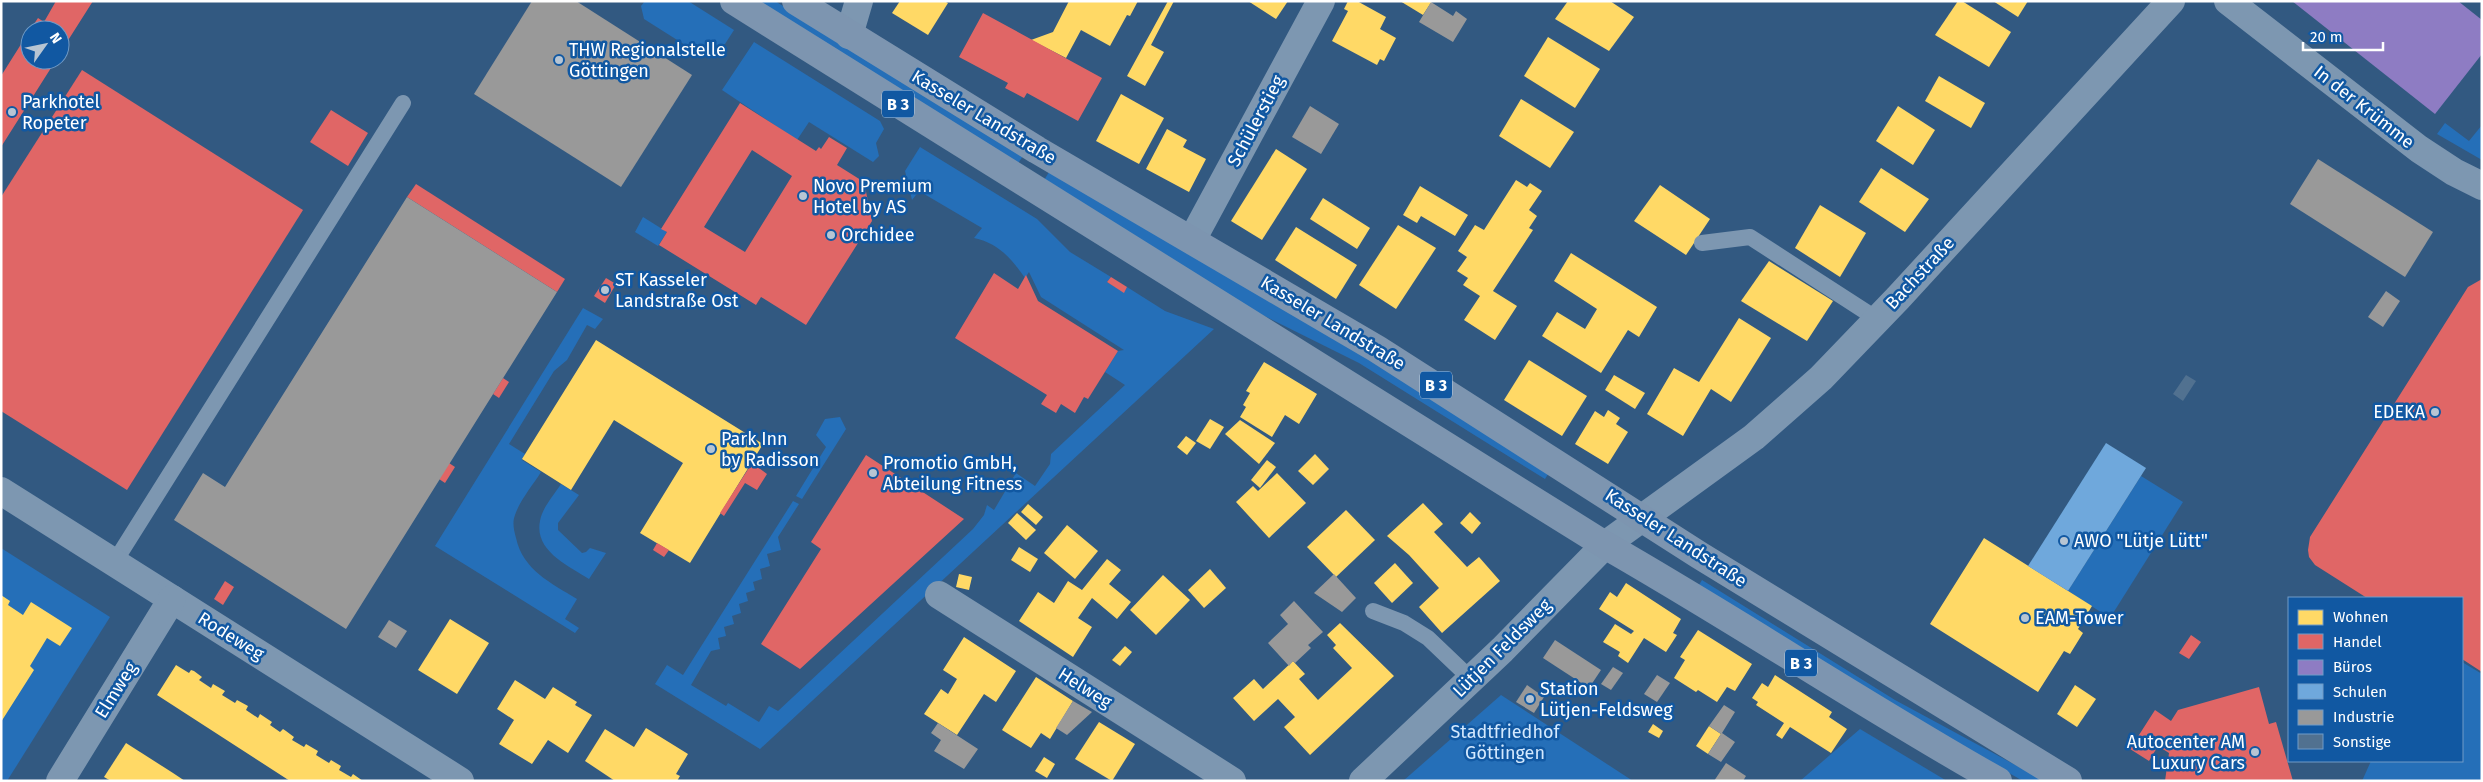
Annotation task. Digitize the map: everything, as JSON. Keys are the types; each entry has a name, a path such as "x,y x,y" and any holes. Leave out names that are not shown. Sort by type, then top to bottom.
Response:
{"main road":[{"name":"Kasseler Landstraße","path":"734,1 1605,545 1679,587 1940,748 1998,781"},
{"name":"Kasseler Landstraße","path":"796,1 1037,150 1377,349 1699,554 2068,781"}],"street":[{"path":"850,35 859,1"},
{"name":"Schülerstieg","path":"1192,240 1321,1"},
{"name":"Bachstraße","path":"1642,516 1754,437 1821,378 2171,1"},
{"name":"In der Krümme","path":"2228,1 2419,149 2454,172 2482,186"},
{"name":"Rodeweg","path":"1,491 460,781"},
{"name":"Lütjen Feldsweg","path":"1363,781 1471,679 1605,545 1642,516"},
{"name":"Helweg","path":"938,594 1232,781"},
{"name":"Elmweg","path":"60,781 172,599"}],"lane":[{"path":"114,563 404,102"},
{"path":"1702,243 1750,237 1877,319"},
{"path":"1373,611 1404,623 1428,638 1471,679"}],"green space":[{"path":"645,1 688,1 734,30 725,44 693,50 644,19 641,6"},
{"path":"756,1 775,1 1023,156 1017,165"},
{"path":"754,42 880,121 884,129 876,143 879,156 873,162 809,122 797,140 722,90"},
{"path":"2445,123 2469,141 2482,125 2482,160 2437,134"},
{"path":"920,147 1037,219 1070,252 1111,277 1107,282 1124,292 1127,287 1165,311 1214,329 760,749 655,684 667,665 683,675 793,501 799,504 778,537 781,550 767,554 770,566 760,569 762,579 753,582 755,590 746,593 748,601 739,604 741,613 732,616 734,624 724,627 726,636 718,638 720,649 711,651 691,685 726,706 728,703 759,722 769,706 778,711 973,529 984,515 987,505 994,510 1016,473 1035,486 1050,464 1051,454 1125,385 1105,372 1118,351 1124,350 1041,297 1029,272 1025,278 1003,252 983,240 974,238 982,228 919,191 912,200 905,171"},
{"path":"1049,172 1367,357 1550,471 1545,479 1359,363 1234,301 1043,182"},
{"path":"643,217 667,232 658,246 635,232"},
{"path":"583,308 603,319 595,329 587,325 567,360 554,371 509,444 525,454 522,460 541,472 517,509 513,524 516,538 525,559 539,574 577,599 565,619 579,628 575,633 435,546"},
{"path":"840,417 846,429 802,499 796,496 826,447 816,435 825,419"},
{"path":"2141,476 2183,502 2110,618 2068,591"},
{"path":"561,484 579,495 558,523 558,530 582,553 590,548 606,553 589,579 563,563 542,541 540,521 543,511"},
{"path":"1,548 110,617 7,781 1,781"},
{"path":"1702,580 1895,700 2045,781 2023,781 1899,710 1699,585"},
{"path":"2463,663 2482,674 2482,781 2362,781 2371,762 2463,762"},
{"name":"Stadtfriedhof Göttingen","path":"1501,695 1633,781 1403,781"},
{"path":"1860,729 1947,781 1800,781"}],"building: Wohnen":[{"path":"900,1 944,1 948,3 928,35 892,13"},
{"path":"1069,1 1138,1 1130,16 1127,15 1110,46 1081,30 1066,58 1031,40 1053,32"},
{"path":"1168,1 1174,1 1151,45 1164,52 1145,86 1127,76"},
{"path":"1248,1 1288,1 1276,19"},
{"path":"1348,1 1357,1 1386,17 1380,29 1396,38 1384,61 1380,59 1377,65 1332,41 1348,11 1344,9"},
{"path":"1400,1 1432,1 1423,15"},
{"path":"1568,1 1610,1 1634,17 1609,51 1555,19"},
{"path":"1958,1 1962,1 2011,32 1989,67 1935,35"},
{"path":"1993,1 2028,1 2018,17"},
{"path":"1548,37 1600,69 1575,108 1524,76"},
{"path":"1939,76 1985,103 1971,128 1925,101"},
{"path":"1121,94 1164,118 1139,164 1096,141"},
{"path":"1521,99 1574,132 1550,168 1499,136"},
{"path":"1898,106 1935,130 1913,165 1876,141"},
{"path":"1167,129 1187,140 1183,147 1206,159 1189,192 1146,169"},
{"path":"1276,149 1307,169 1262,240 1231,221"},
{"path":"1881,168 1929,199 1905,232 1859,202"},
{"path":"1516,180 1527,187 1530,183 1542,191 1529,210 1537,216 1529,228 1533,230 1493,291 1517,306 1495,340 1464,320 1480,296 1463,285 1468,278 1457,271 1467,257 1458,251 1475,225 1484,230"},
{"path":"1660,185 1710,219 1686,255 1634,221"},
{"path":"1420,186 1468,215 1455,236 1421,216 1417,223 1403,215"},
{"path":"1323,198 1370,228 1357,249 1310,219"},
{"path":"1820,205 1866,233 1840,277 1795,248"},
{"path":"1398,225 1436,248 1396,309 1359,285"},
{"path":"1296,227 1357,265 1336,299 1275,260"},
{"path":"1571,253 1657,307 1639,337 1628,330 1601,373 1542,336 1557,312 1585,329 1597,309 1554,281"},
{"path":"1769,261 1833,301 1807,341 1741,301"},
{"path":"1739,318 1771,338 1731,402 1711,389 1683,436 1647,414 1674,368 1699,382"},
{"name":"Park Inn by Radisson","path":"596,340 763,444 690,563 640,533 683,463 614,420 571,490 522,459"},
{"path":"1529,360 1587,396 1562,436 1504,400"},
{"path":"1264,362 1317,394 1299,424 1285,415 1272,437 1240,417 1246,407 1243,405 1250,393 1246,391"},
{"path":"1614,375 1645,393 1635,409 1605,390"},
{"path":"1608,410 1620,418 1616,424 1628,432 1608,464 1575,444 1595,411 1604,417"},
{"path":"1210,419 1224,427 1210,449 1196,441"},
{"path":"1240,420 1275,443 1259,464 1225,434"},
{"path":"1186,436 1196,443 1187,455 1177,447"},
{"path":"1315,454 1329,469 1313,485 1298,471"},
{"path":"1267,460 1276,467 1260,488 1251,480"},
{"path":"1277,473 1306,503 1269,538 1236,502 1253,486 1258,491"},
{"path":"1423,503 1443,524 1434,532 1467,567 1479,557 1500,581 1442,633 1419,607 1439,588 1409,555 1387,536"},
{"path":"1028,504 1043,517 1036,525 1021,512"},
{"path":"1346,510 1375,540 1336,577 1307,547"},
{"path":"1470,512 1481,523 1472,534 1460,523"},
{"path":"1017,513 1036,530 1026,540 1008,523"},
{"path":"1067,525 1098,551 1075,579 1044,553"},
{"name":"EAM-Tower","path":"1984,538 2092,606 2078,629 2083,633 2070,654 2064,651 2038,692 1930,624"},
{"path":"1019,547 1038,559 1030,572 1011,560"},
{"path":"1107,559 1121,570 1109,584 1131,602 1117,619 1092,598 1078,618 1092,627 1073,657 1019,621 1038,592 1054,603 1068,581 1082,590"},
{"path":"1395,563 1413,583 1392,603 1374,583"},
{"path":"1210,569 1226,588 1204,608 1188,590"},
{"path":"959,574 972,577 969,590 956,587"},
{"path":"1163,575 1190,600 1156,635 1130,610"},
{"path":"1626,583 1681,619 1673,633 1677,635 1666,652 1644,638 1628,663 1618,656 1620,652 1603,642 1615,624 1631,634 1634,631 1599,609 1610,592 1617,597"},
{"path":"1,595 10,601 8,605 23,615 31,602 72,628 60,646 47,638 30,666 34,670 1,722"},
{"path":"450,619 489,643 457,694 418,670"},
{"path":"1340,623 1394,676 1310,755 1284,727 1295,717 1278,699 1254,721 1233,698 1254,679 1263,689 1293,661 1305,674 1299,679 1318,700 1352,668 1333,648 1336,645 1327,635"},
{"path":"1698,630 1752,664 1735,691 1727,687 1717,702 1698,690 1696,692 1674,678 1685,660 1680,657"},
{"path":"964,637 1016,671 996,702 984,694 957,735 924,714 941,689 948,694 957,679 943,670"},
{"path":"1125,646 1132,652 1120,666 1112,660"},
{"path":"176,665 189,673 191,670 194,671 202,677 199,680 211,688 213,684 225,691 222,695 235,703 237,700 248,706 246,710 258,718 260,714 272,722 270,725 280,732 283,729 294,737 292,740 304,747 306,744 318,751 316,755 329,763 331,760 341,766 339,770 351,777 353,774 363,781 290,781 157,695"},
{"path":"1775,675 1832,712 1829,717 1847,729 1831,753 1790,727 1782,739 1776,735 1784,723 1756,705 1758,702 1752,698 1762,683 1768,687"},
{"path":"1036,677 1073,701 1050,739 1041,733 1031,748 1002,730"},
{"path":"515,680 545,699 553,687 577,702 575,705 592,715 568,753 548,740 532,764 499,744 514,720 497,709"},
{"path":"2075,685 2096,699 2077,727 2057,714"},
{"path":"1099,722 1135,744 1112,781 1075,759"},
{"path":"1653,724 1663,731 1659,738 1648,732"},
{"path":"1709,726 1721,734 1708,754 1696,746"},
{"path":"646,728 688,754 676,774 680,776 677,781 615,781 585,761 605,729 634,747"},
{"path":"126,743 185,781 111,781 104,777"},
{"path":"1044,757 1055,764 1047,778 1035,771"}],"building: Handel":[{"name":"Parkhotel Ropeter","path":"56,1 93,1 70,37 70,20 45,20"},
{"path":"983,13 1102,78 1078,121 1027,93 1024,98 1005,88 1008,83 959,57"},
{"name":"Parkhotel Ropeter","path":"20,46 20,70 50,70 1,147 1,76"},
{"path":"82,70 303,210 127,490 1,411 1,197"},
{"path":"740,103 816,151 819,147 821,149 829,137 847,148 837,165 864,182 872,221 806,325 761,297 756,305 659,245 667,232 661,229","holes":["752,150 792,176 745,252 704,227"]},
{"path":"331,110 368,133 348,166 310,142"},
{"path":"416,184 565,279 557,292 407,197"},
{"path":"994,273 1018,289 1026,275 1038,301 1118,351 1088,399 1084,397 1075,413 1061,404 1056,413 1041,404 1047,395 955,338"},
{"path":"1111,277 1127,287 1124,293 1107,282"},
{"name":"ST Kasseler Landstraße Ost","path":"606,278 616,284 605,303 594,296"},
{"name":"EDEKA","path":"2482,279 2482,672 2463,660 2463,597 2365,597 2315,565 2309,557 2308,550 2310,537 2468,287"},
{"path":"503,378 509,382 499,398 493,394"},
{"path":"866,455 964,519 800,669 761,644 821,549 811,542"},
{"path":"449,463 455,467 445,483 439,479"},
{"path":"752,463 767,474 757,490 745,483 724,516 720,513"},
{"path":"657,543 669,550 664,557 653,550"},
{"path":"225,581 234,587 223,605 214,599"},
{"path":"2191,635 2201,642 2189,659 2179,653"},
{"path":"2259,687 2269,724 2276,722 2293,781 2165,781 2169,753 2158,746 2149,761 2130,749 2155,710 2171,721 2178,710"}],"building: Büros":[{"path":"2292,1 2458,1 2482,20 2482,54 2435,114"}],"building: Schulen":[{"path":"2106,443 2146,468 2068,591 2028,566"}],"building: Industrie":[{"path":"532,1 576,1 692,75 621,187 474,94"},
{"path":"1431,2 1453,16 1456,11 1467,19 1453,42 1419,22"},
{"path":"1310,106 1339,124 1321,154 1292,137"},
{"path":"2318,159 2433,232 2405,277 2290,204"},
{"path":"407,197 557,292 346,629 174,520 203,473 225,487"},
{"path":"2386,291 2400,301 2383,327 2368,317"},
{"path":"1334,574 1356,598 1342,612 1314,593"},
{"path":"1294,601 1323,632 1308,645 1311,648 1289,666 1268,643 1288,624 1280,615"},
{"path":"389,620 407,631 396,648 378,637"},
{"path":"1555,640 1601,670 1589,688 1543,658"},
{"path":"1613,667 1623,673 1611,690 1601,684"},
{"path":"1657,675 1670,683 1657,702 1644,694"},
{"name":"Station Lütjen-Feldsweg","path":"1527,685 1544,697 1534,713 1516,702"},
{"path":"1073,701 1092,712 1067,735 1056,728"},
{"path":"1724,705 1735,712 1722,733 1735,742 1721,762 1708,754 1721,734 1709,726"},
{"path":"938,723 978,749 964,769 934,751 941,740 931,733"},
{"path":"1726,763 1746,776 1743,781 1714,781"}],"building: Sonstige":[{"path":"2186,375 2196,381 2183,401 2173,394"}],"place":[{"name":"THW Regionalstelle Göttingen","path":"559,60"},
{"name":"Parkhotel Ropeter","path":"12,112"},
{"name":"Novo Premium Hotel by AS","path":"803,196"},
{"name":"Orchidee","path":"831,235"},
{"name":"ST Kasseler Landstraße Ost","path":"605,290"},
{"name":"EDEKA","path":"2435,412"},
{"name":"Park Inn by Radisson","path":"711,449"},
{"name":"Promotio GmbH, Abteilung Fitness","path":"873,473"},
{"name":"AWO \"Lütje Lütt\"","path":"2064,541"},
{"name":"EAM-Tower","path":"2025,618"},
{"name":"Station Lütjen-Feldsweg","path":"1530,699"},
{"name":"Autocenter AM Luxury Cars","path":"2255,752"}]}
